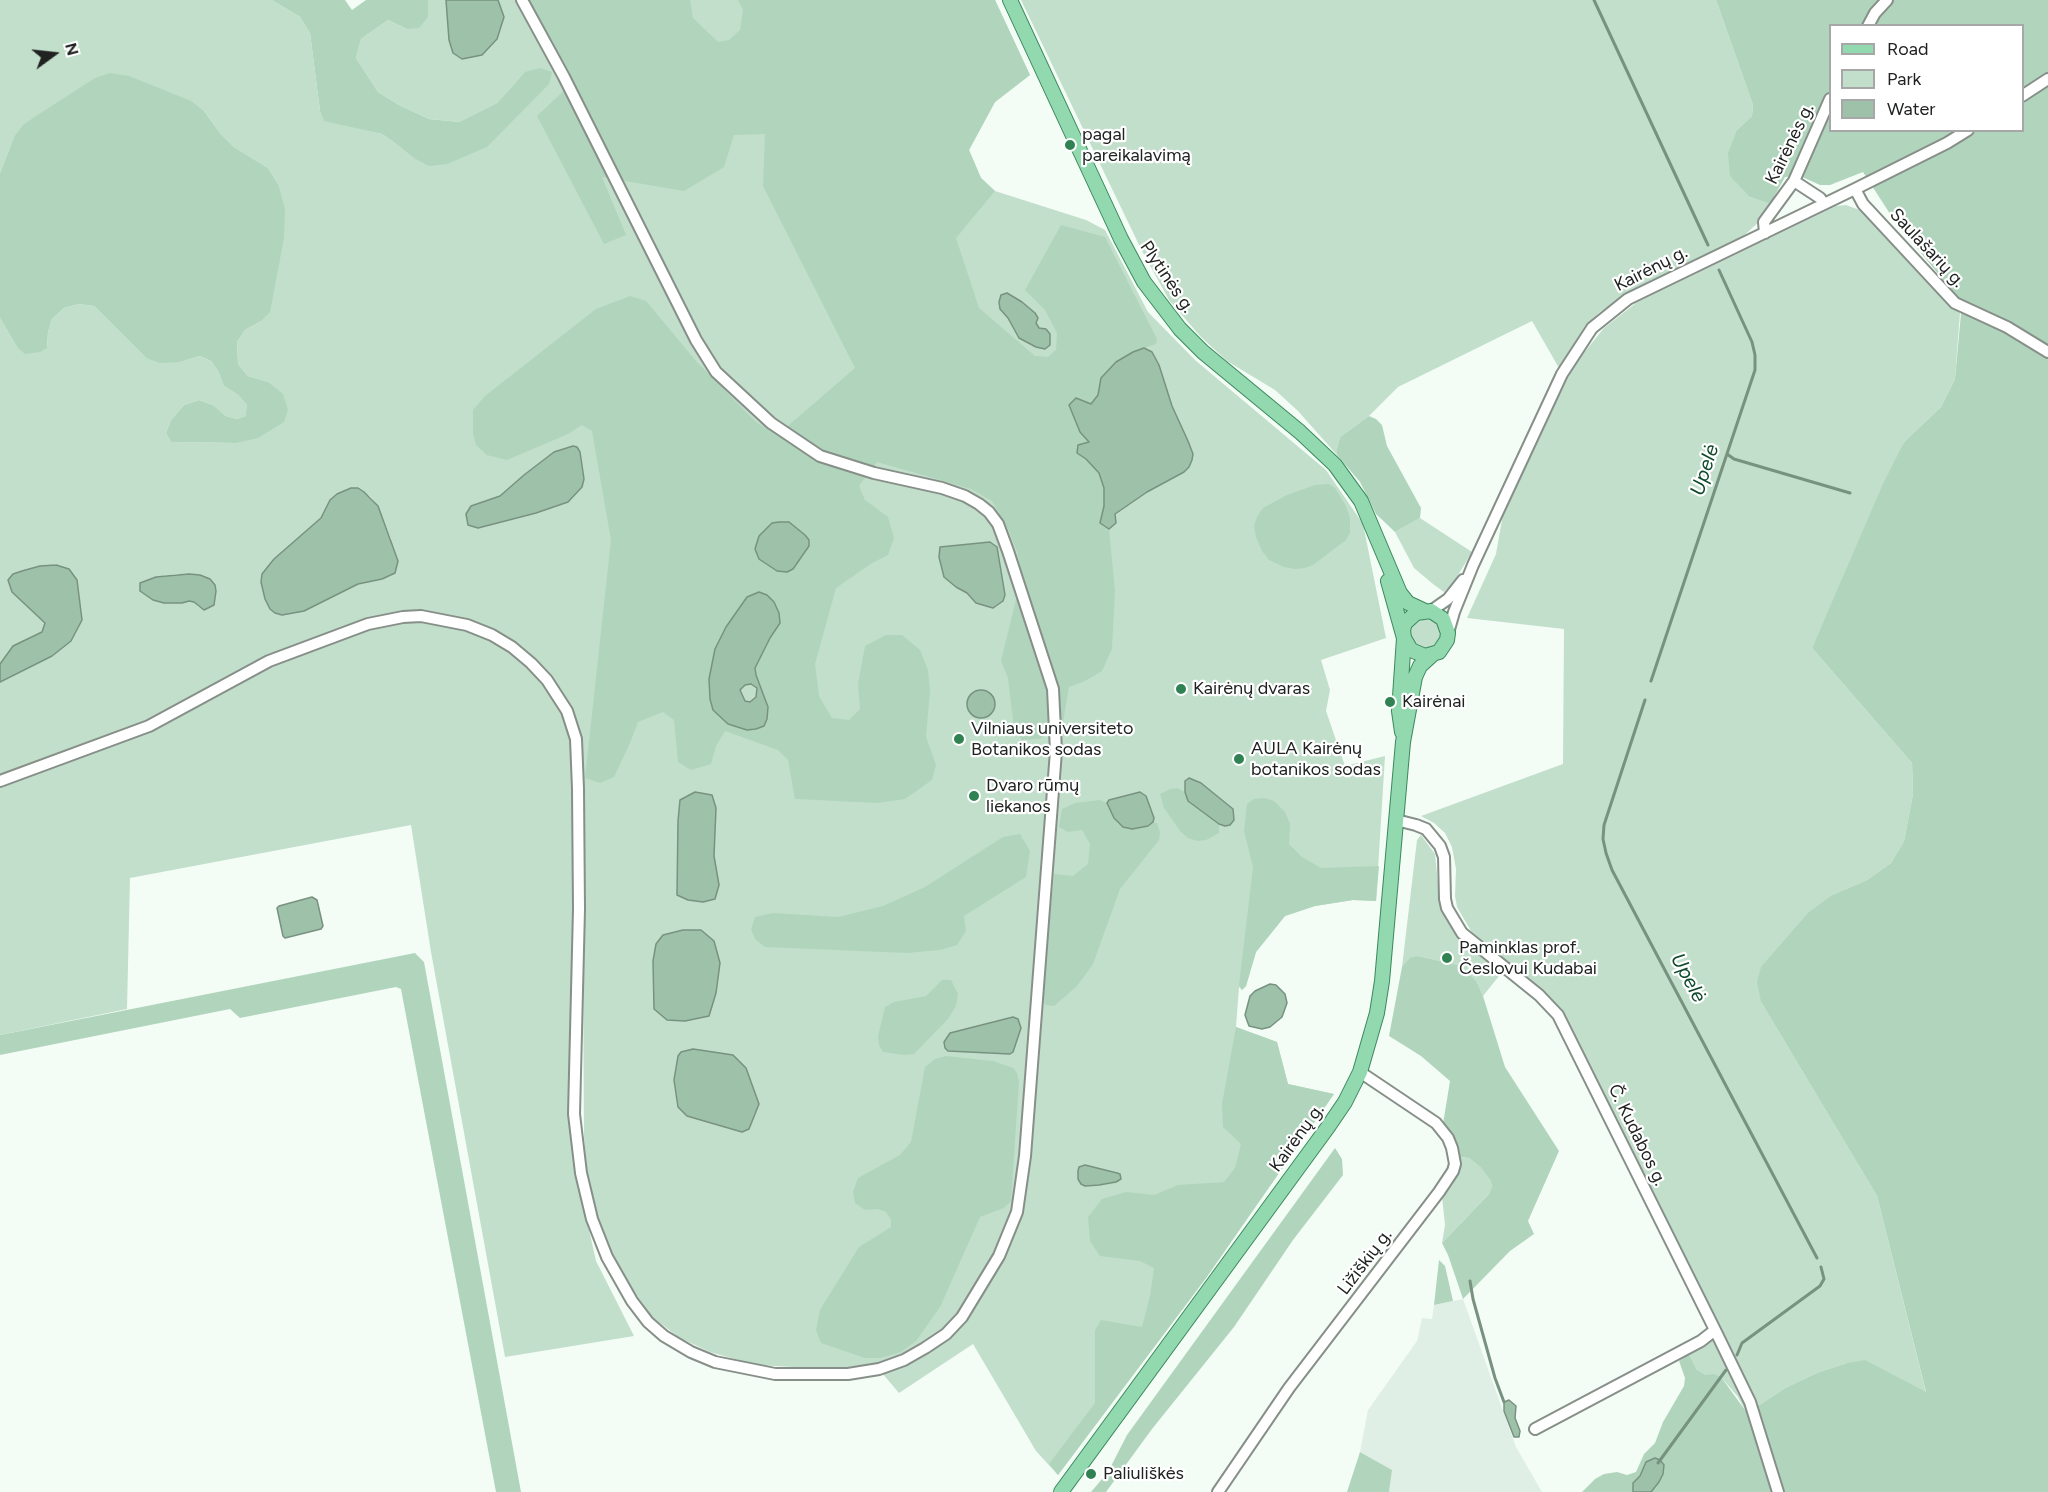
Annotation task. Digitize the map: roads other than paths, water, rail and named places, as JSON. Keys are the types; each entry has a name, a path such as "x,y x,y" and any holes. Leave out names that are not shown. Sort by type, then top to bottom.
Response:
{"main road":[{"name":"Plytinės g.","path":"1010,0 1121,239 1144,282 1180,329 1203,352 1300,432 1335,465 1361,501 1400,593 1408,603 1427,611"},
{"name":"Plytinės g.","path":"1382,552 1404,638"},
{"path":"1427,611 1443,619 1448,633 1444,647 1432,655 1417,654 1406,645 1403,630 1410,617 1427,611"},
{"name":"Kairėnų g.","path":"1403,742 1399,711 1404,638"},
{"name":"Kairėnų g.","path":"1061,1492 1328,1127 1345,1102 1360,1072 1377,1013 1403,742 1415,677 1420,666 1432,655"}],"street":[{"path":"0,781 149,726 269,661 368,624 421,616 467,625 492,635 512,647 547,680 567,711 576,739 579,909 574,1114 581,1173 592,1219 607,1257 632,1301 648,1322 664,1336 691,1352 715,1362 775,1374 848,1374 879,1369 904,1360 925,1348 946,1334 962,1317 999,1256 1017,1212 1025,1156 1056,751 1053,689 1008,551 998,524 989,512 966,496 942,488 874,473 820,456 771,423 716,372 696,340 564,77 522,0"},
{"path":"1869,24 1875,13 1887,0"},
{"path":"2024,95 2048,80"},
{"name":"Kairėnės g.","path":"1765,233 1764,222 1794,181 1829,101"},
{"name":"Kairėnų g.","path":"1448,633 1473,565 1562,375 1592,328 1628,299 1855,189 1965,132"},
{"path":"1794,181 1820,198 1824,204"},
{"name":"Saulašarių g.","path":"1855,189 1863,204 1955,303 2007,327 2048,352"},
{"name":"Kairėnų g.","path":"1427,611 1448,599 1473,565"},
{"name":"Č. Kudabos g.","path":"1396,820 1426,829 1440,846 1444,857 1447,908 1462,933 1539,995 1558,1015 1750,1402 1778,1492"},
{"name":"Ližiškių g.","path":"1218,1492 1289,1388 1453,1171 1455,1157 1452,1148 1448,1138 1436,1123 1360,1072"},
{"path":"1535,1429 1701,1341 1715,1330"}],"water":[{"path":"446,0 498,0 504,17 497,39 482,55 462,59 453,53 449,40"},
{"path":"1007,293 1035,313 1039,328 1046,329 1050,334 1050,345 1045,349 1019,338 1000,309 1001,295"},
{"path":"1144,348 1152,352 1159,365 1172,406 1193,454 1192,460 1184,472 1147,492 1115,514 1116,523 1109,529 1100,523 1104,506 1104,488 1099,473 1077,453 1078,445 1089,442 1080,432 1069,405 1076,398 1091,404 1098,395 1101,378 1116,362"},
{"path":"573,446 577,447 580,452 584,479 582,487 568,502 478,528 468,525 466,514 471,506 500,496 554,452"},
{"path":"351,488 358,488 364,492 378,506 398,561 395,573 382,579 358,584 304,611 282,615 275,613 265,599 261,582 262,574 274,559 321,518 330,500"},
{"path":"789,522 809,540 809,546 793,569 787,572 777,571 759,559 755,549 759,536 772,523"},
{"path":"990,542 997,547 1005,595 1003,601 993,608 976,603 967,593 944,577 939,557 940,547"},
{"path":"56,565 69,569 77,580 82,620 71,641 52,656 0,682 0,664 13,646 42,632 45,623 12,592 8,580 13,574 22,571"},
{"path":"189,574 210,579 215,585 214,605 204,610 189,601 164,603 153,600 140,591 140,583 156,577"},
{"path":"759,592 767,595 774,602 780,623 755,668 768,707 767,719 764,726 747,730 728,724 713,710 709,679 715,649 726,627 747,597","holes":["751,684 757,688 756,697 750,702 745,701 740,690 745,685"]},
{"path":"981,690 991,694 995,704 991,714 981,718 971,714 967,704 971,694"},
{"path":"1189,778 1201,783 1233,809 1234,820 1230,825 1219,824 1188,801 1185,781"},
{"path":"695,792 712,795 716,808 714,856 719,885 715,899 703,902 688,900 677,895 680,800"},
{"path":"1140,792 1146,796 1154,818 1153,822 1148,826 1132,829 1123,827 1114,818 1107,803 1109,800"},
{"path":"312,897 317,900 323,926 321,929 285,938 277,908"},
{"path":"683,930 701,930 714,941 720,963 716,993 709,1016 685,1021 667,1020 654,1009 653,961 656,944 663,935"},
{"path":"1270,984 1276,985 1285,994 1287,1003 1282,1017 1270,1027 1262,1029 1249,1026 1245,1015 1250,996"},
{"path":"1013,1017 1018,1019 1021,1028 1013,1052 1010,1054 948,1051 945,1048 944,1042 950,1033"},
{"path":"693,1049 733,1055 746,1068 759,1104 749,1129 742,1132 687,1116 678,1107 674,1080 678,1056 681,1052"},
{"path":"1085,1165 1120,1174 1121,1179 1116,1182 1085,1186 1078,1179 1078,1171 1079,1167"},
{"path":"1509,1400 1516,1406 1515,1418 1520,1431 1519,1437 1514,1437 1504,1411 1504,1402"},
{"path":"1655,1458 1664,1465 1659,1482 1651,1492 1633,1492 1633,1483 1640,1476 1646,1462"}],"waterway":[{"name":"Upelė","path":"1594,0 1708,245"},
{"name":"Upelė","path":"1651,681 1755,370 1752,342 1719,270"},
{"path":"1727,454 1734,459 1850,493"},
{"name":"Upelė","path":"1645,700 1604,825 1603,839 1606,853 1612,870 1817,1258"},
{"name":"Upelė","path":"1737,1355 1742,1343 1820,1286 1824,1279 1821,1267"},
{"path":"1470,1281 1495,1378 1504,1402"},
{"name":"Upelė","path":"1658,1463 1726,1370"}],"place":[{"name":"pagal pareikalavimą","path":"1070,145"},
{"name":"Kairėnų dvaras","path":"1181,689"},
{"name":"Kairėnai","path":"1390,702"},
{"name":"Vilniaus universiteto Botanikos sodas","path":"959,739"},
{"name":"AULA Kairėnų botanikos sodas","path":"1239,759"},
{"name":"Dvaro rūmų liekanos","path":"974,796"},
{"name":"Paminklas prof. Česlovui Kudabai","path":"1447,958"},
{"name":"Paliuliškės","path":"1091,1474"}]}
